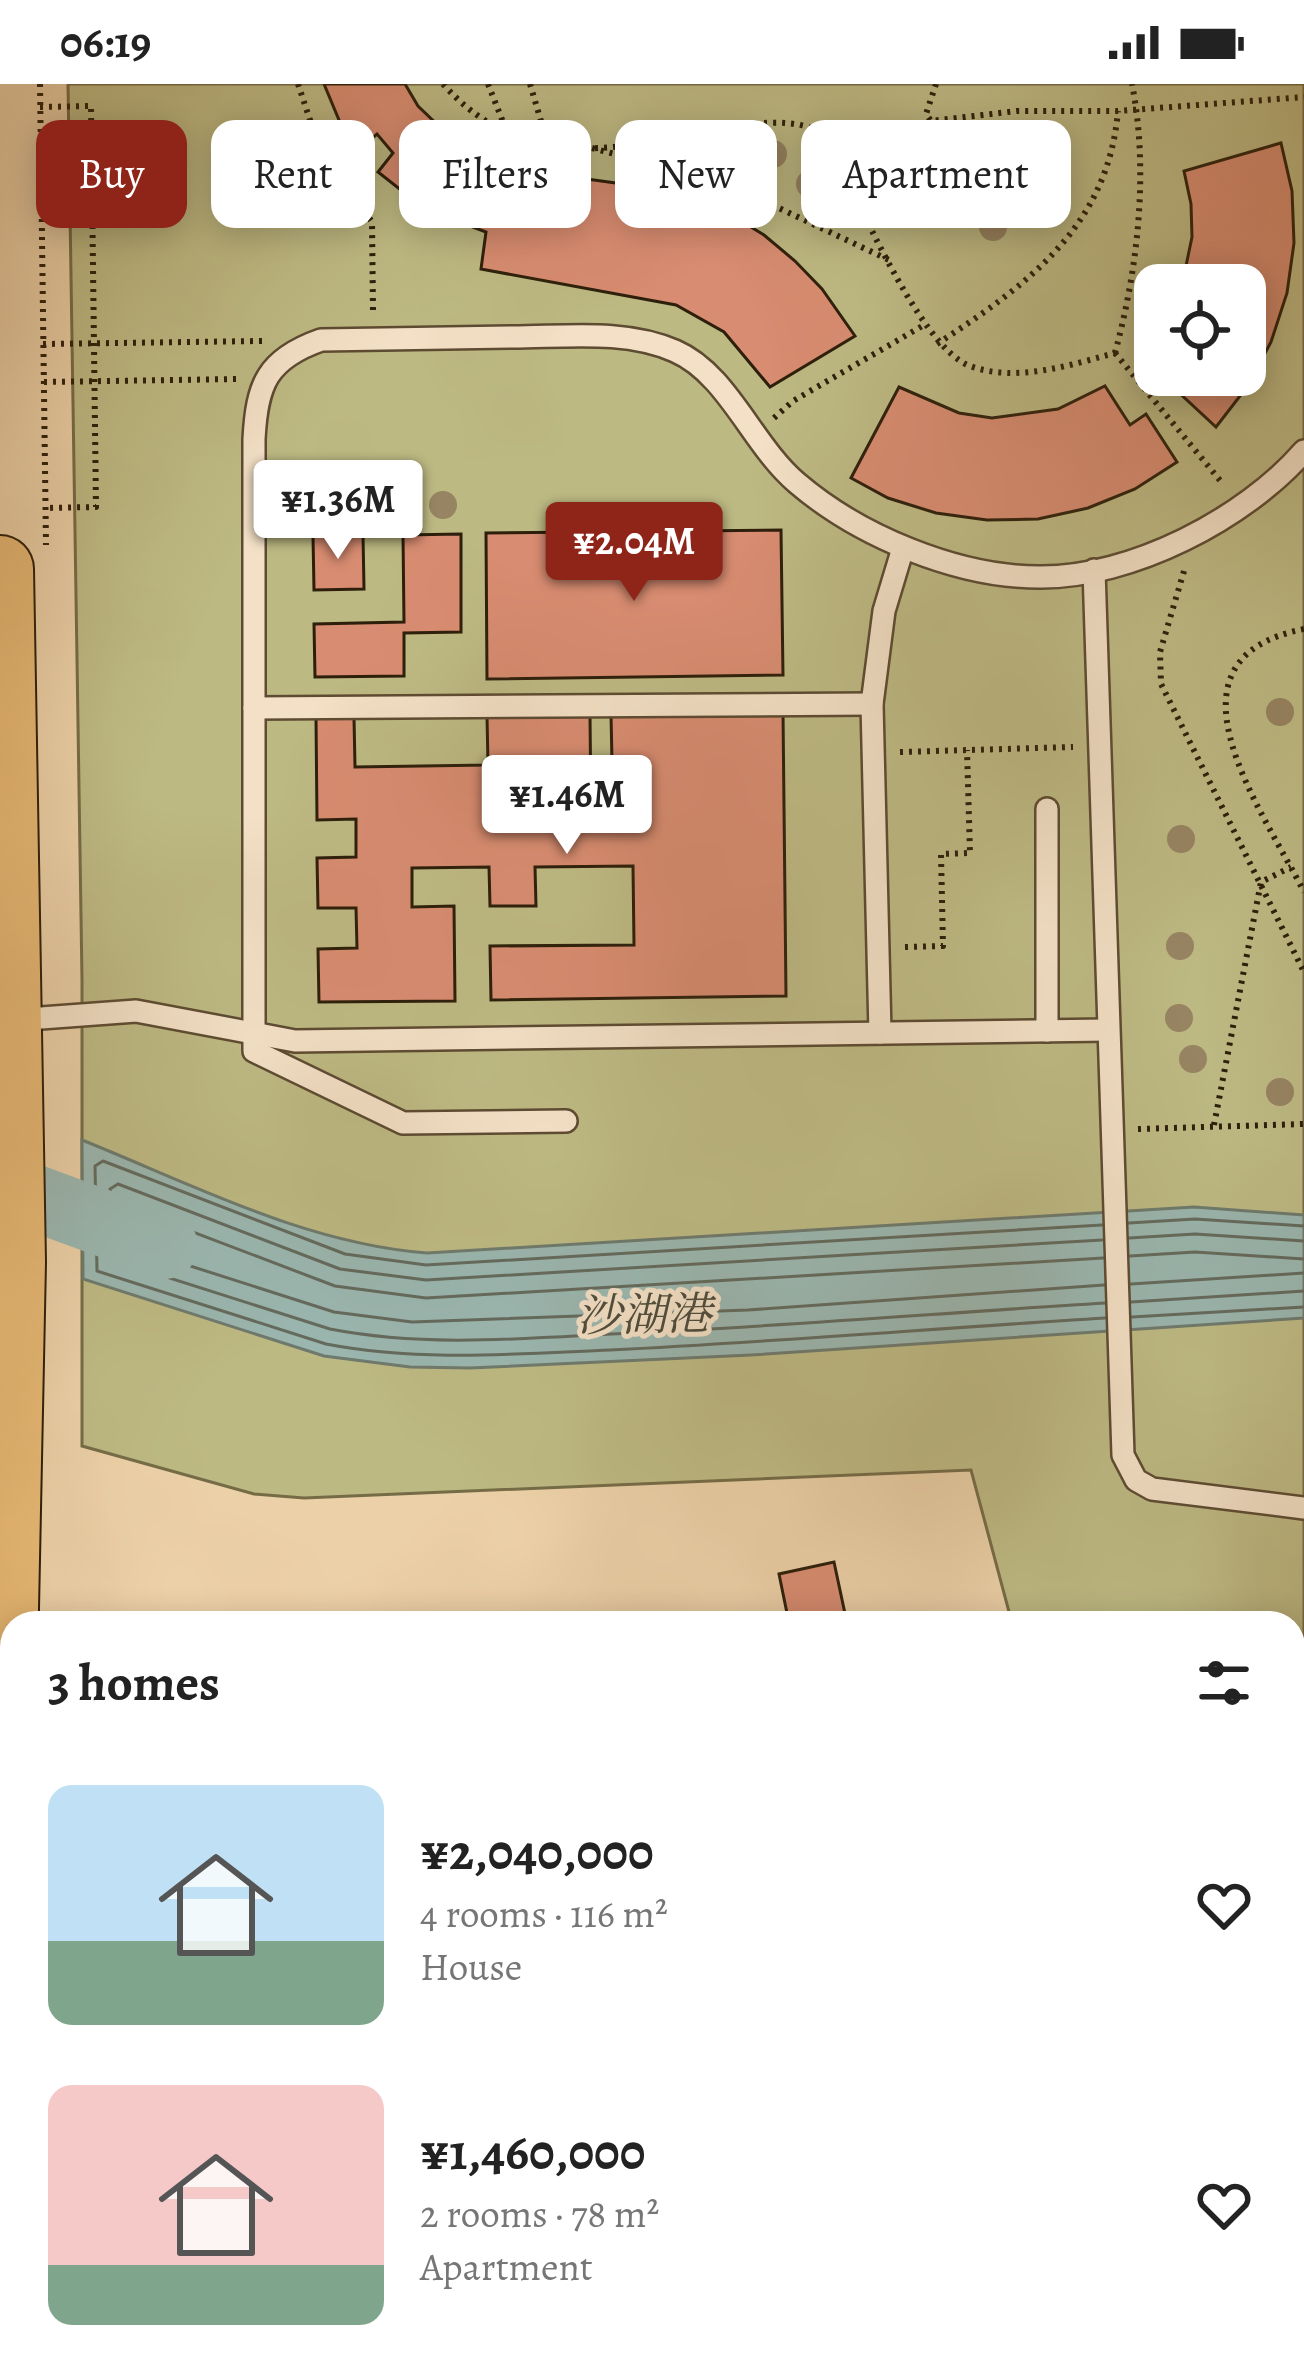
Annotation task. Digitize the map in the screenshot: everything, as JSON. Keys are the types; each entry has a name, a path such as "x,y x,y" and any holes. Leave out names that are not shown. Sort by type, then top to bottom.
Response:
{"main road":[{"path":"0,569 12,1262 5,1611"},
{"path":"0,2218 0,2240"}],"lane":[{"path":"566,1121 404,1123 254,1051 254,439 264,379 289,354 321,340 599,336 659,345 709,373 756,439 796,483 827,505 903,548 1035,578 1094,570 1195,533 1273,484 1304,451"},
{"path":"880,1033 872,704 884,611 903,548"},
{"path":"1094,570 1123,1455 1136,1480 1152,1489 1304,1508"},
{"path":"254,708 872,704"},
{"path":"1047,809 1048,1031"},
{"path":"8,1047 136,1011 310,1041 1108,1030"}],"path":[{"path":"298,84 330,163 374,228 372,339"},
{"path":"443,84 468,109 491,120"},
{"path":"488,84 502,120"},
{"path":"530,84 541,120"},
{"path":"937,84 926,114 931,121 1018,110 1118,111 1304,97"},
{"path":"1115,353 1136,234 1137,110 1132,84"},
{"path":"40,107 91,106 94,343 96,507 45,508"},
{"path":"938,344 1031,279 1071,236 1105,171 1118,111"},
{"path":"591,148 730,185 889,260"},
{"path":"873,228 938,344 967,365 1005,373 1053,368 1115,353"},
{"path":"756,439 794,401 925,325"},
{"path":"44,344 321,340"},
{"path":"1115,353 1242,507"},
{"path":"44,382 264,379"},
{"path":"1195,533 1160,652 1159,674 1173,714 1304,972"},
{"path":"1304,629 1262,641 1236,664 1228,678 1225,710 1238,766 1304,892"},
{"path":"873,752 1100,746"},
{"path":"878,948 944,946 941,854 970,853 967,750"},
{"path":"1261,882 1291,867"},
{"path":"1214,1125 1261,882"},
{"path":"1111,1130 1304,1124"}],"shaded area":[{"path":"68,84 1304,84 1304,1611 1009,1611 971,1470 304,1498 254,1494 82,1446 82,980 70,228 187,228 187,120 69,120"}],"water":[{"path":"82,1140 294,1225 338,1238 427,1253 1194,1207 1304,1215 1304,1318 751,1355 470,1368 410,1367 324,1356 83,1279"}],"building":[{"path":"324,84 405,84 433,120 399,120 399,189 378,172 393,153 375,136 375,120 339,120"},
{"path":"1281,143 1292,191 1294,243 1287,293 1266,351 1266,264 1186,264 1192,237 1184,171"},
{"path":"591,180 615,183 615,228 753,228 822,289 855,336 770,387 724,332 676,305 481,269 486,232 475,228 591,228"},
{"path":"1105,386 1130,425 1146,414 1177,462 1135,489 1088,508 1038,519 987,520 936,513 888,498 851,478 899,387 959,413 992,418 1058,409"},
{"path":"1183,396 1240,396 1216,427"},
{"path":"781,530 783,675 487,679 486,533"},
{"path":"461,534 461,632 404,633 404,676 315,677 314,624 404,622 403,535"},
{"path":"363,535 364,589 314,590 313,536"},
{"path":"783,712 786,996 491,1000 490,946 634,945 633,866 535,867 536,906 490,906 489,867 412,868 412,907 454,906 455,1001 319,1002 318,949 357,948 356,908 318,908 317,858 356,857 356,819 317,820 316,718 354,718 355,767 488,765 487,716 590,715 591,812 633,812 633,762 612,762 611,714"},
{"path":"834,1562 844,1611 787,1611 779,1574"}],"waterway":[{"name":"沙湖港","path":"0,1185 165,1246"}]}
